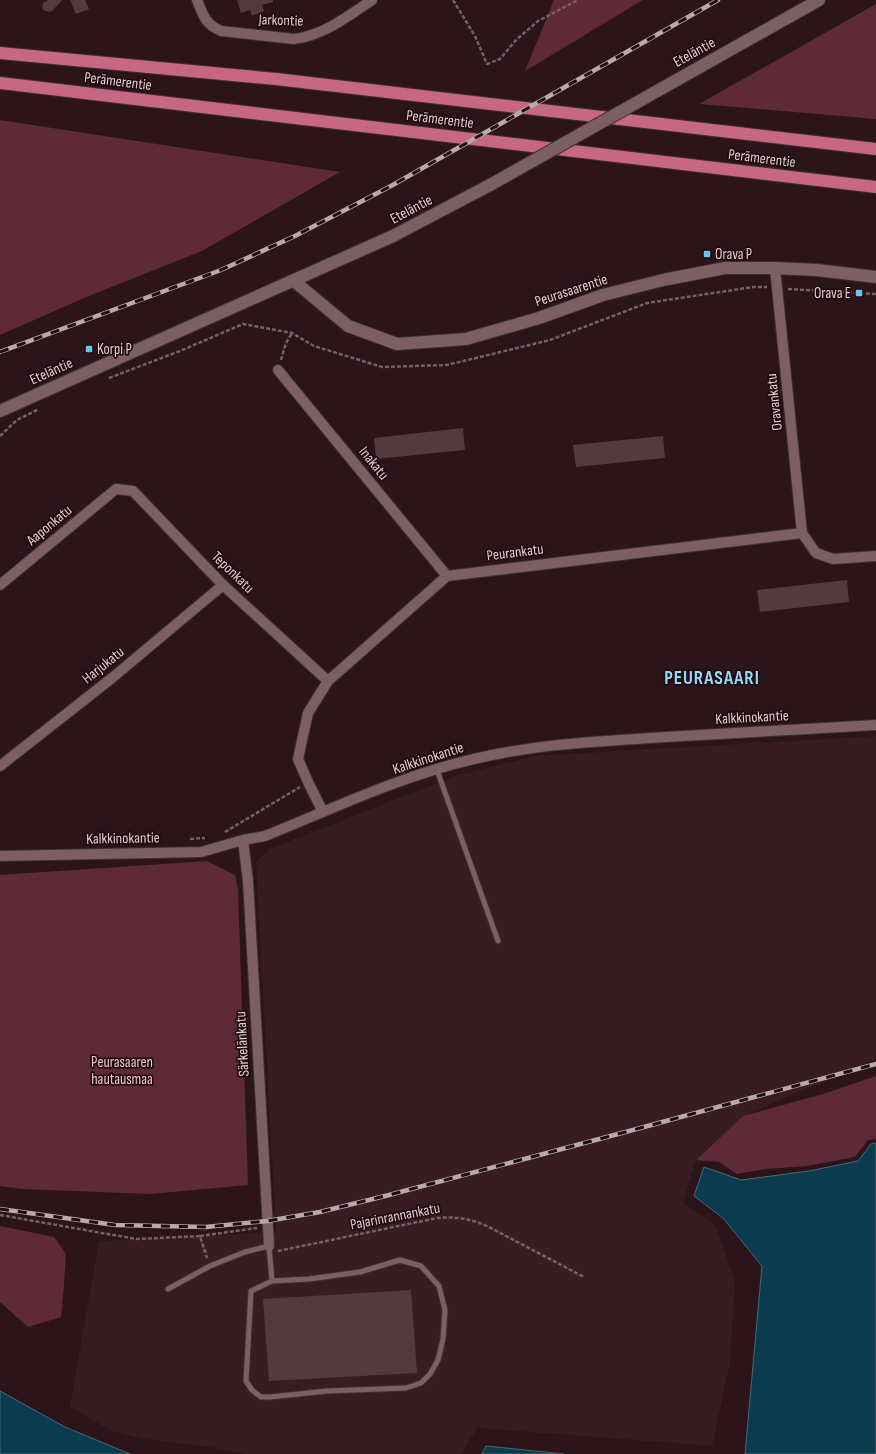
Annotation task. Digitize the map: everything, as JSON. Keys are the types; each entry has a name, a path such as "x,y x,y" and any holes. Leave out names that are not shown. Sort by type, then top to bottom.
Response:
{"highway":[{"name":"Perämerentie","path":"0,53 276,79 876,149"},
{"name":"Perämerentie","path":"0,83 876,188"}],"main road":[{"name":"Eteläntie","path":"0,411 393,236 490,185 819,0"},
{"name":"Peurasaarentie","path":"294,281 348,326 397,344 466,339 539,318 603,295 663,280 725,268 817,270 876,278"}],"street":[{"name":"Jarkontie","path":"197,0 208,24 216,29 221,31 294,39 308,37 322,32 372,0"},
{"name":"Oravankatu","path":"775,268 802,533"},
{"name":"Inakatu","path":"278,370 447,576"},
{"name":"Aaponkatu","path":"0,585 116,489"},
{"name":"Teponkatu","path":"116,489 133,491 223,585 328,681"},
{"path":"802,533 816,553 833,559 876,556"},
{"name":"Peurankatu","path":"447,576 802,533"},
{"path":"323,812 298,759 308,713 328,681 447,576"},
{"name":"Harjukatu","path":"0,766 112,678 223,585"},
{"name":"Kalkkinokantie","path":"0,856 201,852 243,840 264,836 400,782 437,770 473,759 527,748 601,741 876,725"},
{"name":"Särkelänkatu","path":"243,840 248,881 270,1250"}],"lane":[{"path":"437,770 498,941"},
{"path":"168,1289 210,1266 245,1252 270,1250 272,1281"},
{"path":"400,1260 421,1266 439,1286 444,1310 443,1339 438,1360 430,1374 421,1383 406,1388 327,1391 270,1397 261,1396 252,1390 246,1381 251,1291 272,1281 309,1279 360,1272 400,1260"}],"path":[{"path":"453,0 475,36 487,64 500,59 516,40 538,21 578,0"},
{"path":"278,370 286,343 292,334"},
{"path":"221,835 308,782"},
{"path":"189,839 209,837"},
{"path":"0,1215 136,1239 200,1236 268,1227"},
{"name":"Pajarinrannankatu","path":"270,1250 437,1218 456,1217 483,1225 584,1277"},
{"path":"200,1236 210,1266"}],"shaded area":[{"path":"876,736 876,1059 743,1116 696,1160 683,1203 716,1226 735,1281 730,1362 712,1446 477,1428 461,1454 248,1454 216,1448 144,1439 112,1431 70,1407 99,1241 276,1232 256,862 270,849 458,775 535,756"}],"green space":[{"path":"554,0 643,0 525,71"},
{"path":"876,4 876,119 699,104"},
{"path":"0,120 340,172 202,251 84,298 0,335"},
{"name":"Peurasaaren hautausmaa","path":"207,861 235,875 238,890 248,1185 151,1194 22,1189 0,1186 0,875"},
{"path":"876,1076 876,1139 868,1140 855,1157 807,1166 766,1169 737,1174 719,1162 696,1160 743,1116 823,1094"},
{"path":"0,1226 54,1237 66,1254 61,1317 28,1327 0,1302"}],"water":[{"path":"876,1143 876,1454 745,1454 762,1266 723,1218 694,1196 704,1167 741,1180 809,1171 858,1161 871,1144"},
{"path":"0,1391 65,1427 130,1454 0,1454"},
{"path":"486,1446 564,1454 482,1454"}],"building":[{"path":"48,0 62,0 52,11 49,12 43,10 42,7 43,3"},
{"path":"70,0 85,0 89,9 76,14"},
{"path":"237,0 273,0 273,2 262,5 264,11 252,16 250,10 241,13"},
{"path":"463,428 465,450 376,459 374,438"},
{"path":"663,436 665,458 576,467 573,445"},
{"path":"847,580 849,602 760,612 757,590"},
{"path":"411,1290 417,1373 269,1381 263,1299"}],"railway":[{"path":"0,352 221,270 295,236 391,186 718,0"},
{"path":"0,1209 115,1225 206,1227 267,1221 320,1212 389,1195 876,1064"}],"place":[{"name":"Orava P","path":"707,254"},
{"name":"Orava E","path":"859,293"},
{"name":"Korpi P","path":"89,349"}],"district":[{"name":"PEURASAARI","path":"712,677"}]}
